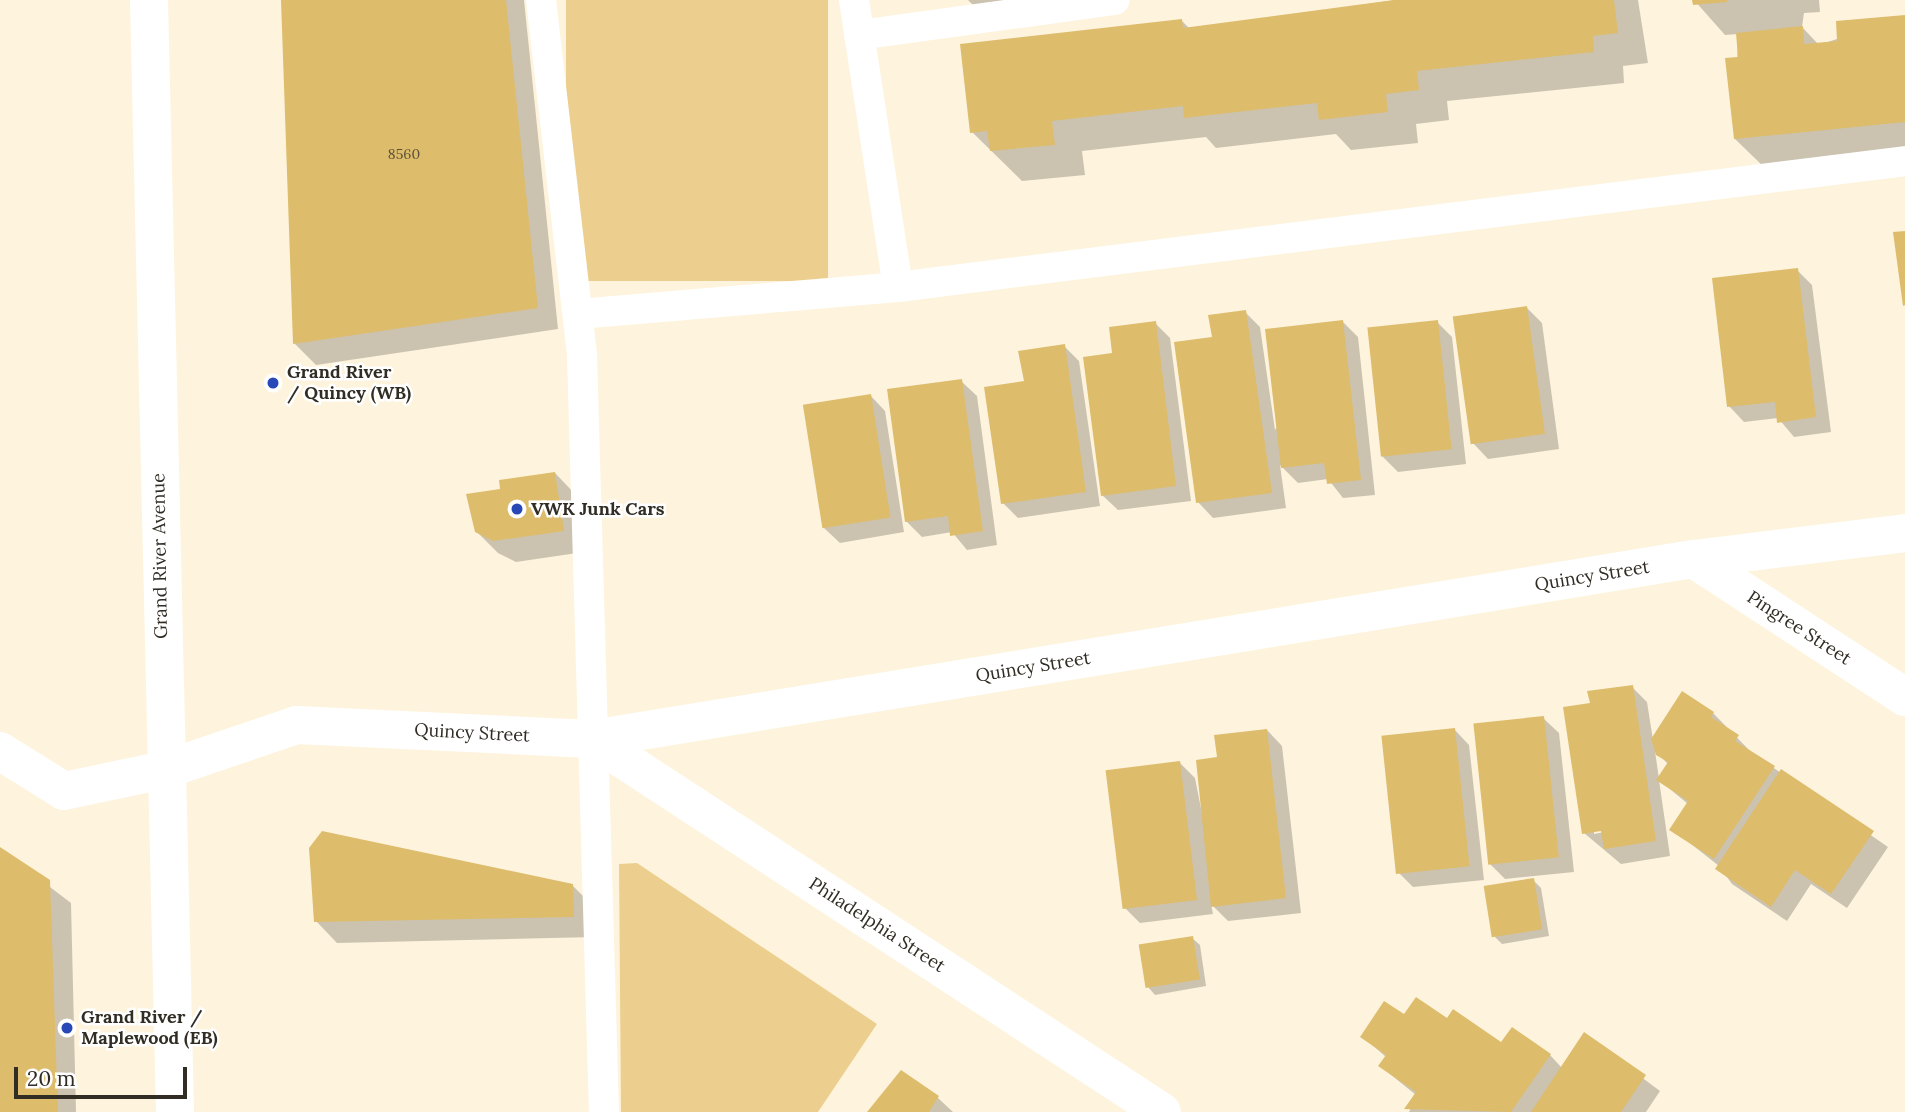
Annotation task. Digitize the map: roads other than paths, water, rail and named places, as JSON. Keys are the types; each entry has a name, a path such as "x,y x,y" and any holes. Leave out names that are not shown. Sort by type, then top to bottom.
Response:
{"street":[{"name":"Grand River Avenue","path":"149,0 164,770 176,1112"},
{"name":"Quincy Street","path":"0,751 64,791 164,770 297,725 592,738 1693,559 1905,533"},
{"name":"Pingree Street","path":"1693,559 1905,697"},
{"name":"Philadelphia Street","path":"592,738 1162,1112"}],"lane":[{"path":"541,0 578,314 604,1112"},
{"path":"854,0 898,287"},
{"path":"859,35 1115,0"},
{"path":"578,314 898,287 1905,161"}],"place":[{"name":"Grand River / Quincy (WB)","path":"273,383"},
{"name":"VWK Junk Cars","path":"517,509"},
{"name":"Grand River / Maplewood (EB)","path":"67,1028"}]}
